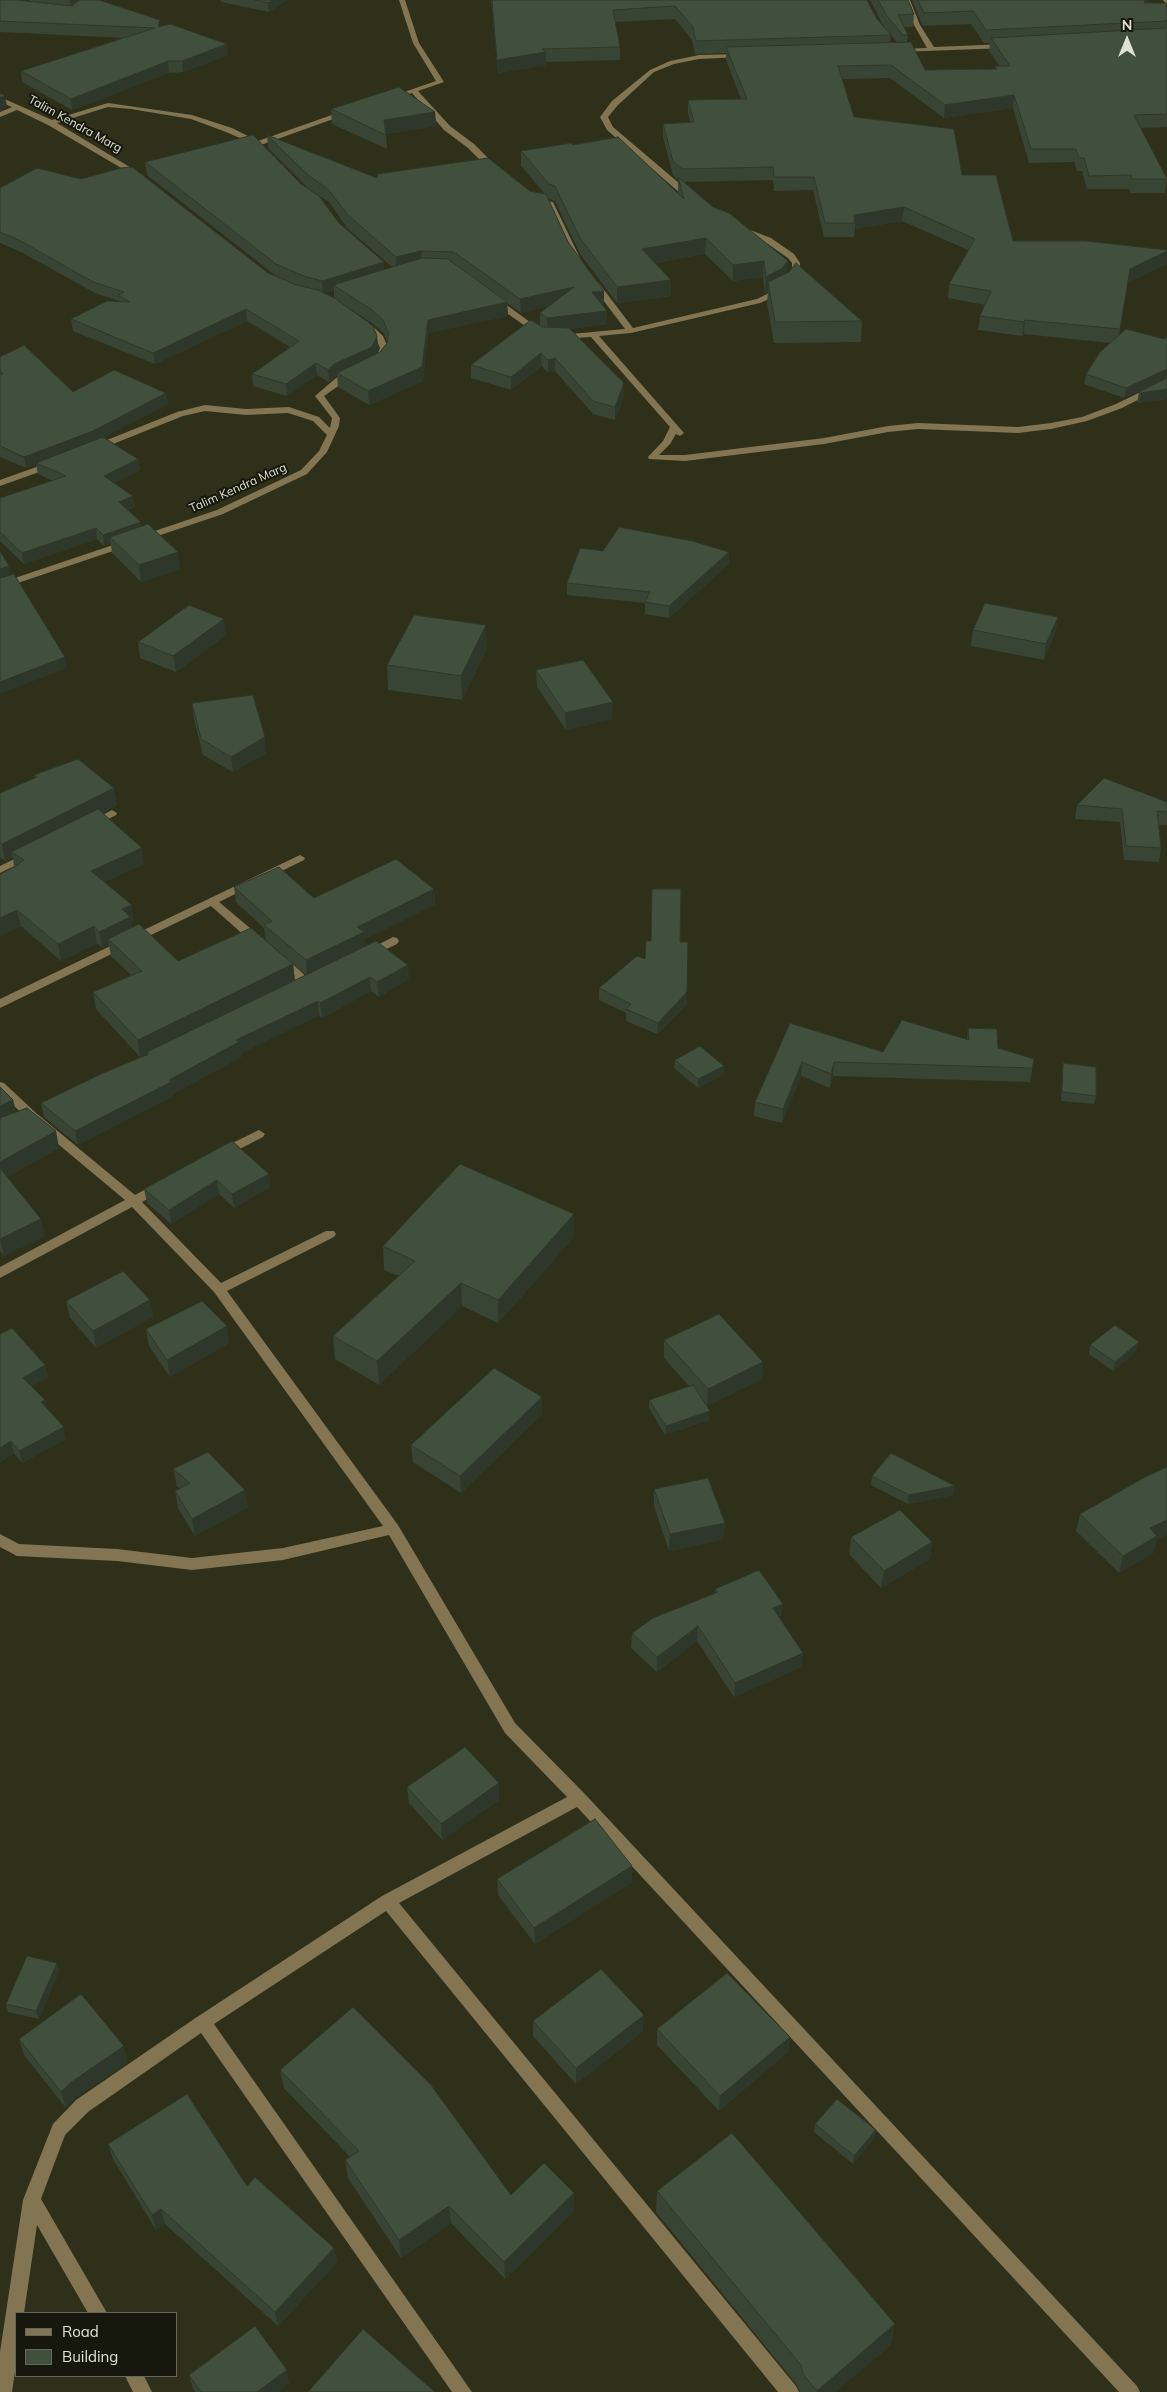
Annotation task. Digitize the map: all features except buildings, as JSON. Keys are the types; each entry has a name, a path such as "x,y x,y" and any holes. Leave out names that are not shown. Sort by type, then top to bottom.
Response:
{"street":[{"path":"386,99 440,82 416,43 402,0"},
{"path":"907,0 917,25 932,50"},
{"path":"890,48 898,51 1019,46"},
{"path":"694,200 610,128 604,118 615,103 638,82 652,71 672,62 699,57 748,56"},
{"path":"414,91 447,128 471,146 500,174"},
{"name":"Talim Kendra Marg","path":"0,98 50,122 136,173 151,185"},
{"path":"50,122 108,105 132,107 192,118 229,130 258,144 265,151"},
{"path":"0,115 18,107"},
{"path":"258,144 350,111"},
{"path":"527,196 534,201 550,204 574,255 630,331"},
{"path":"491,297 545,336 594,335 630,331 760,301 784,289 796,273 796,263 791,256 768,240 734,226"},
{"path":"332,435 336,418 320,401 319,396 339,380 366,367 382,356 384,348 379,336 354,316"},
{"path":"594,335 677,430 652,456 694,457 824,441 888,429 918,426 1018,430 1051,426 1084,419 1118,406 1167,382"},
{"path":"88,451 180,414 205,408 246,412 289,410 316,419 332,435"},
{"name":"Talim Kendra Marg","path":"0,586 159,534 220,512 262,493 304,472 323,452 332,435"},
{"path":"0,483 61,461"},
{"path":"77,831 112,813"},
{"path":"0,870 43,848"},
{"path":"0,1004 300,858"},
{"path":"212,901 307,983"},
{"path":"358,958 393,941"},
{"path":"0,1086 37,1114 134,1201 219,1289 393,1529 510,1728 579,1798 1130,2392"},
{"path":"16,1124 37,1114"},
{"path":"209,1160 258,1134"},
{"path":"0,1273 176,1178"},
{"path":"219,1289 330,1234"},
{"path":"0,1540 18,1550 116,1556 192,1564 283,1554 393,1529"},
{"path":"15,2312 32,2200 59,2130 82,2106 203,2022 388,1901 579,1798"},
{"path":"388,1901 790,2392"},
{"path":"203,2022 463,2392"},
{"path":"32,2200 97,2312"},
{"path":"3,2392 15,2313"},
{"path":"135,2377 144,2392"}]}
